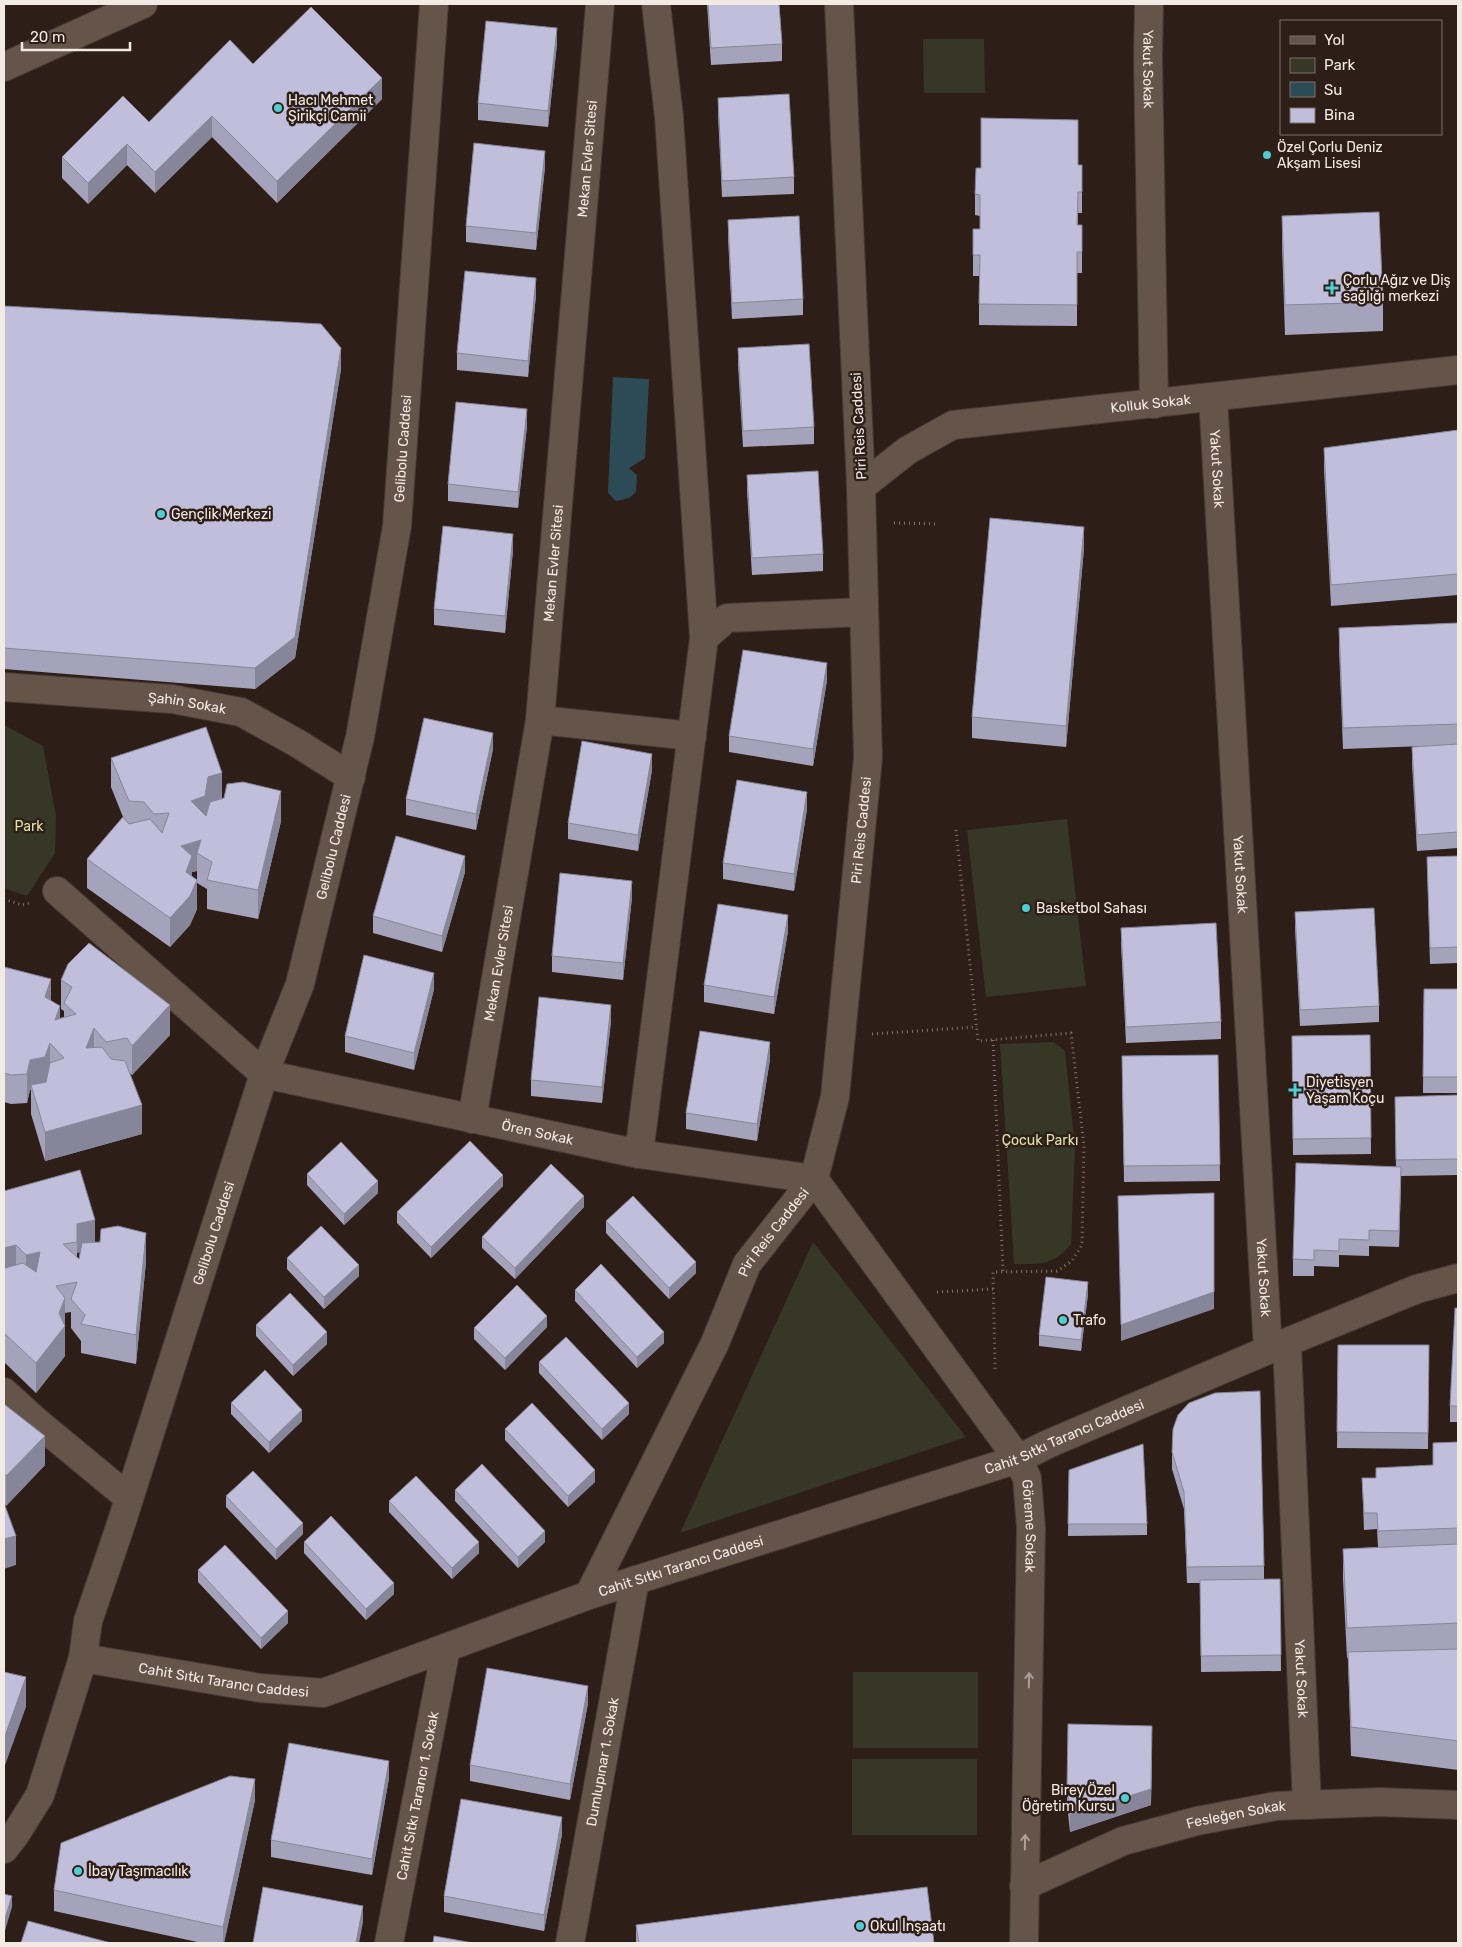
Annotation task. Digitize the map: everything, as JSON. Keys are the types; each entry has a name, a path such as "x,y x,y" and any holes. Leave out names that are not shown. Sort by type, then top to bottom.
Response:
{"street":[{"path":"4,66 143,4"},
{"name":"Gelibolu Caddesi","path":"83,1658 88,1621 264,1074 300,984 352,777 397,526 434,4"},
{"name":"Mekan Evler Sitesi","path":"472,1118 540,720 600,4"},
{"path":"639,1154 704,638 669,118 656,4"},
{"name":"Piri Reis Caddesi","path":"589,1595 715,1343 747,1264 814,1180 835,1097 868,758 862,487 839,4"},
{"name":"Yakut Sokak","path":"1149,4 1148,58 1154,404"},
{"name":"Kolluk Sokak","path":"862,487 908,450 953,425 1458,370"},
{"name":"Yakut Sokak","path":"1213,397 1307,1805"},
{"path":"704,638 727,618 864,612"},
{"name":"Şahin Sokak","path":"4,687 172,699 241,712 297,743 352,777"},
{"path":"540,720 692,736"},
{"path":"57,891 264,1074"},
{"name":"Ören Sokak","path":"264,1074 639,1154 814,1180"},
{"name":"Göreme Sokak","path":"814,1180 1018,1459 1027,1478 1032,1528 1024,1943"},
{"name":"Cahit Sıtkı Tarancı Caddesi","path":"83,1658 260,1688 323,1693 589,1595 1018,1459 1277,1347 1417,1289 1458,1278"},
{"path":"4,1392 37,1422 129,1498"},
{"name":"Dumlupınar 1. Sokak","path":"570,1943 635,1580"},
{"name":"Cahit Sıtkı Tarancı 1. Sokak","path":"389,1943 446,1648"},
{"path":"4,1849 40,1795 83,1658"},
{"name":"Fesleğen Sokak","path":"1024,1886 1122,1842 1206,1819 1276,1806 1380,1802 1458,1804"}],"path":[{"path":"862,522 938,524"},
{"path":"956,830 978,1041 1071,1033 1084,1146 1082,1245 1072,1261 1057,1271 994,1272 995,1378"},
{"path":"870,1034 976,1027"},
{"path":"993,1040 1003,1272"},
{"path":"931,1292 994,1289"}],"green space":[{"path":"923,39 984,39 985,93 924,93"},
{"name":"Park","path":"4,725 43,746 56,816 55,853 27,896 4,888"},
{"name":"Basketbol Sahası","path":"1067,819 1086,986 986,997 967,830"},
{"name":"Çocuk Parkı","path":"1054,1042 1065,1051 1075,1147 1071,1244 1052,1260 1031,1264 1014,1264 1000,1044"},
{"path":"813,1242 966,1437 680,1533"},
{"path":"853,1672 978,1672 978,1748 853,1748"},
{"path":"852,1759 977,1759 977,1835 852,1835"}],"water":[{"path":"613,377 649,379 645,458 629,468 637,475 636,492 629,498 616,501 608,493"}],"building":[{"path":"708,4 779,4 782,44 711,48"},
{"name":"Hacı Mehmet Şirikçi Camii","path":"311,7 382,78 277,181 212,116 155,172 127,144 88,183 62,157 123,96 149,122 230,40 253,64"},
{"path":"486,21 557,28 548,111 478,103"},
{"path":"789,94 794,177 722,181 718,98"},
{"path":"981,118 1078,120 1078,165 1082,165 1082,192 1078,192 1077,225 1082,225 1082,252 1077,252 1077,305 979,304 980,255 973,255 973,229 980,229 980,195 975,194 976,168 981,168"},
{"path":"474,143 545,151 536,233 466,226"},
{"name":"Çorlu Ağız ve Diş sağlığı merkezi","path":"1379,212 1383,302 1285,305 1282,216"},
{"path":"799,216 803,299 732,303 728,220"},
{"path":"465,271 536,278 528,361 457,353"},
{"name":"Gençlik Merkezi","path":"4,306 321,324 341,348 295,637 255,668 4,648"},
{"path":"809,344 814,427 743,431 738,348"},
{"path":"456,402 527,409 518,492 448,484"},
{"path":"1458,430 1458,574 1331,585 1324,448"},
{"path":"818,471 823,554 752,558 747,475"},
{"path":"990,518 1084,527 1066,726 972,717"},
{"path":"443,526 513,534 505,616 434,609"},
{"path":"1458,623 1458,724 1343,728 1339,628"},
{"path":"743,650 827,663 813,749 729,736"},
{"path":"424,718 493,733 476,814 406,799"},
{"path":"206,727 222,773 208,777 205,796 191,801 206,816 210,802 224,798 227,784 243,782 281,791 258,890 207,880 212,862 197,853 201,840 181,846 192,856 186,872 197,880 190,896 170,918 87,859 123,817 129,824 150,819 162,833 169,813 154,814 144,802 129,801 111,758"},
{"path":"582,741 652,754 638,835 568,823"},
{"path":"1458,744 1458,832 1417,835 1412,747"},
{"path":"737,780 807,792 794,874 723,863"},
{"path":"396,836 465,856 442,936 373,916"},
{"path":"1458,856 1458,947 1430,948 1427,857"},
{"path":"560,873 632,881 623,963 552,956"},
{"path":"718,904 788,915 774,997 704,985"},
{"path":"1374,908 1379,1006 1300,1010 1295,912"},
{"path":"1216,923 1221,1022 1126,1027 1121,928"},
{"path":"89,943 170,1005 132,1046 127,1038 106,1042 94,1028 86,1048 102,1047 111,1059 125,1061 142,1105 45,1132 31,1085 46,1082 50,1063 64,1058 50,1043 45,1057 30,1060 27,1074 11,1075 4,1073 4,967 51,979 45,997 60,1006 55,1020 76,1014 64,1003 72,987 61,980 68,964"},
{"path":"364,955 434,973 414,1053 345,1036"},
{"path":"1424,989 1458,989 1458,1077 1423,1077"},
{"path":"539,997 611,1005 602,1087 531,1080"},
{"path":"700,1031 770,1042 757,1124 686,1113"},
{"path":"1370,1035 1371,1138 1293,1139 1292,1036"},
{"path":"1218,1055 1220,1165 1124,1166 1122,1056"},
{"path":"1458,1095 1458,1159 1396,1160 1395,1097"},
{"path":"470,1141 503,1175 431,1247 397,1212"},
{"path":"341,1142 378,1181 344,1214 307,1174"},
{"path":"1296,1163 1401,1167 1399,1231 1369,1230 1369,1240 1339,1239 1339,1251 1314,1250 1314,1260 1293,1259"},
{"path":"551,1164 584,1196 515,1268 482,1237"},
{"path":"80,1170 95,1220 77,1224 77,1242 63,1244 79,1259 82,1243 100,1242 101,1229 118,1226 146,1233 136,1335 81,1324 85,1315 71,1299 77,1282 56,1286 65,1298 59,1313 65,1326 36,1363 4,1333 4,1267 23,1263 36,1272 40,1252 26,1255 16,1245 4,1248 4,1191"},
{"path":"1214,1193 1214,1292 1121,1325 1118,1196"},
{"path":"633,1196 696,1262 669,1288 606,1221"},
{"path":"321,1226 359,1265 324,1297 287,1258"},
{"path":"601,1264 664,1332 637,1357 575,1290"},
{"name":"Trafo","path":"1046,1277 1088,1282 1081,1340 1039,1335"},
{"path":"517,1285 547,1316 505,1358 474,1328"},
{"path":"290,1293 327,1332 293,1365 256,1325"},
{"path":"1455,1308 1458,1308 1458,1406 1450,1406"},
{"path":"566,1337 629,1403 602,1429 539,1362"},
{"path":"1338,1345 1429,1345 1428,1433 1337,1432"},
{"path":"265,1370 302,1410 269,1442 231,1403"},
{"path":"1260,1391 1264,1566 1187,1567 1184,1492 1172,1452 1173,1429 1178,1415 1189,1403 1215,1393"},
{"path":"532,1403 595,1470 568,1496 505,1429"},
{"path":"4,1404 45,1436 6,1476 4,1473"},
{"path":"1458,1442 1458,1528 1378,1531 1377,1513 1364,1513 1362,1478 1376,1478 1376,1468 1433,1465 1433,1443"},
{"path":"1143,1444 1147,1524 1068,1524 1069,1470"},
{"path":"482,1464 545,1531 518,1557 455,1490"},
{"path":"253,1471 303,1523 276,1549 226,1496"},
{"path":"416,1476 479,1542 452,1568 389,1501"},
{"path":"4,1503 16,1536 4,1539"},
{"path":"331,1516 394,1583 366,1609 304,1542"},
{"path":"1458,1544 1458,1623 1347,1628 1343,1549"},
{"path":"225,1545 288,1611 261,1638 198,1570"},
{"path":"1280,1579 1281,1655 1201,1656 1200,1580"},
{"path":"1458,1649 1458,1741 1351,1727 1348,1652"},
{"path":"487,1668 588,1686 570,1784 470,1765"},
{"path":"4,1672 26,1677 4,1739"},
{"path":"1068,1724 1152,1726 1151,1789 1070,1815 1067,1787"},
{"path":"289,1743 389,1761 372,1859 271,1840"},
{"path":"230,1776 255,1779 223,1927 54,1890 61,1843"},
{"path":"461,1799 562,1817 544,1915 444,1896"},
{"path":"263,1887 363,1906 356,1943 253,1943"},
{"path":"927,1887 934,1943 639,1943 636,1925"},
{"path":"4,1894 12,1896 4,1922"},
{"path":"28,1921 111,1943 21,1943"},
{"path":"434,1936 473,1943 433,1943"}],"place":[{"name":"Hacı Mehmet Şirikçi Camii","path":"278,108"},
{"name":"Özel Çorlu Deniz Akşam Lisesi","path":"1267,155"},
{"name":"Çorlu Ağız ve Diş sağlığı merkezi","path":"1332,288"},
{"name":"Gençlik Merkezi","path":"161,514"},
{"name":"Basketbol Sahası","path":"1026,908"},
{"name":"Diyetisyen Yaşam Koçu","path":"1295,1090"},
{"name":"Trafo","path":"1063,1320"},
{"name":"Birey Özel Öğretim Kursu","path":"1125,1798"},
{"name":"İbay Taşımacılık","path":"78,1871"},
{"name":"Okul İnşaatı","path":"860,1926"}]}
